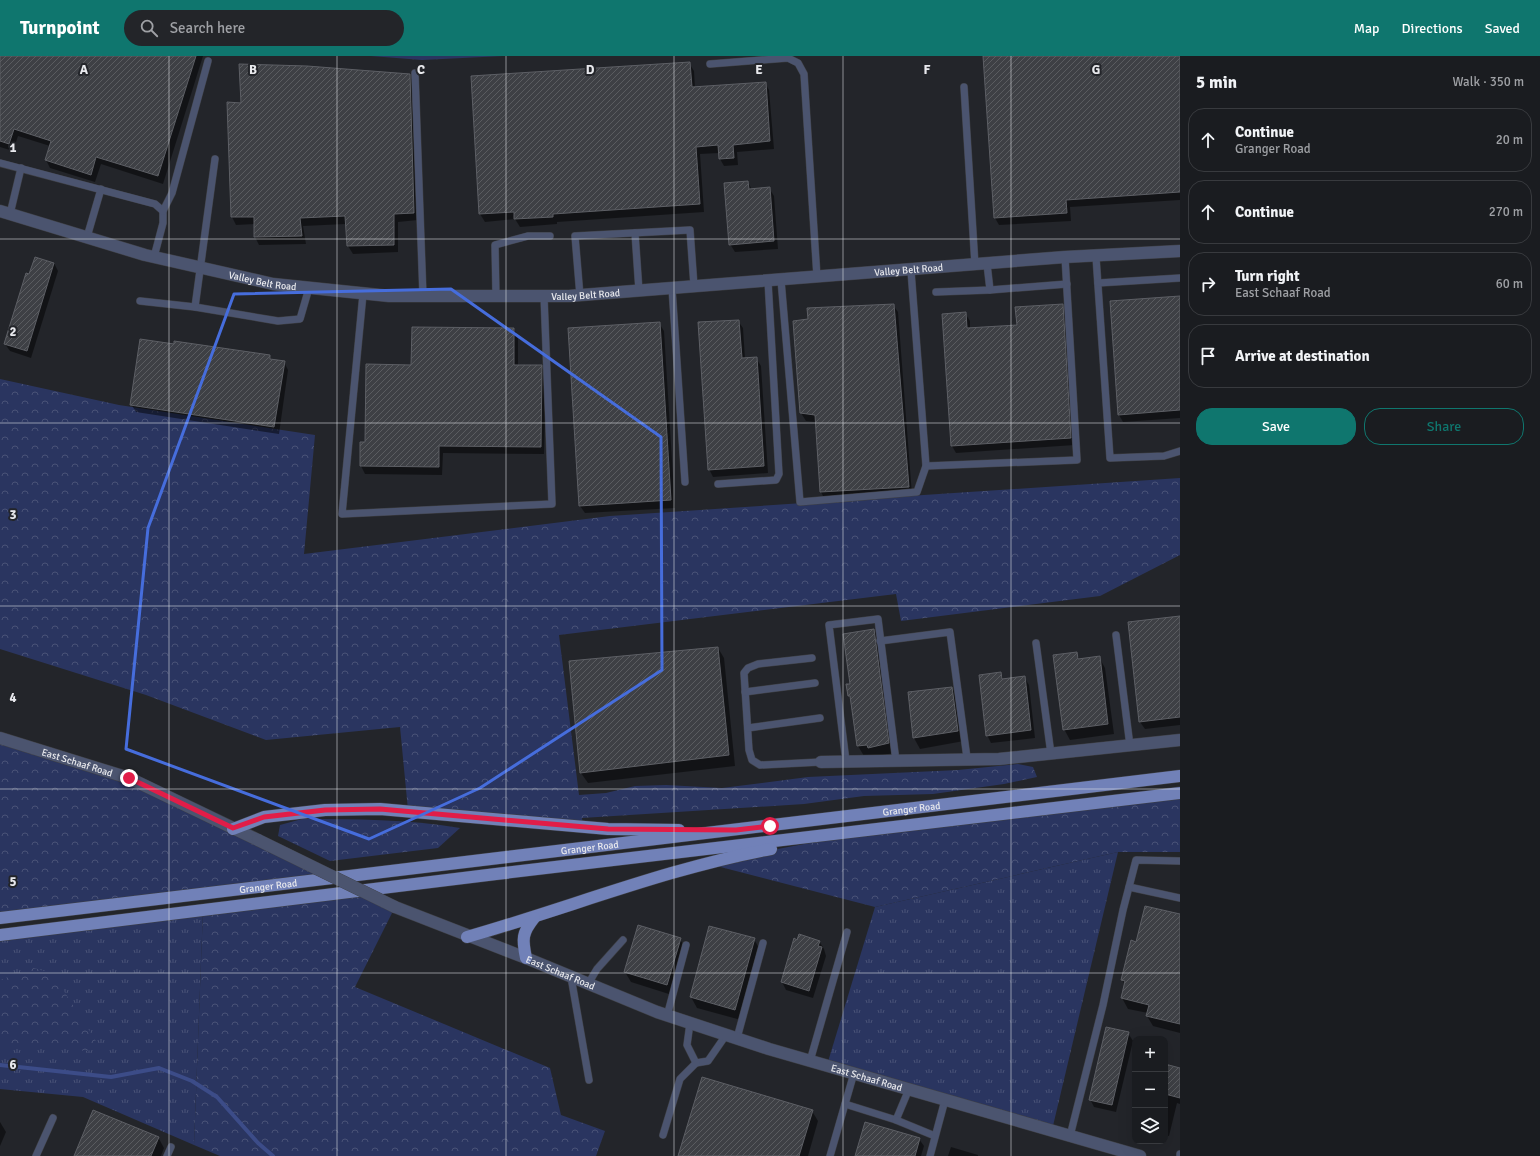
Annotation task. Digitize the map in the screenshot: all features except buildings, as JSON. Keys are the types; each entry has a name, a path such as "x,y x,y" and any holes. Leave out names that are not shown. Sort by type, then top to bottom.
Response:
{"main road":[{"name":"Granger Road","path":"0,918 1180,776"},
{"name":"Granger Road","path":"0,935 496,874 1180,793"},
{"path":"233,828 264,817 325,810 380,809 608,829 736,830"},
{"path":"467,936 534,918 720,859 883,829"},
{"path":"526,958 523,940 525,929 534,918"}],"street":[{"name":"Valley Belt Road","path":"5,212 154,257 273,284 389,296 580,296 1065,258 1180,251"},
{"name":"East Schaaf Road","path":"0,738 129,778 395,907 526,958 667,1016 810,1061 1140,1156"},
{"path":"821,762 998,758 1051,754 1180,740"}],"lane":[{"path":"710,64 788,58 798,63 804,74 817,277"},
{"path":"154,257 163,223 163,211 172,193 208,61"},
{"path":"416,73 422,296"},
{"path":"964,87 975,265"},
{"path":"195,307 215,159"},
{"path":"0,163 155,204 163,211"},
{"path":"5,212 21,168"},
{"path":"87,237 101,189"},
{"path":"580,296 576,236 690,230 694,286"},
{"path":"635,233 639,291"},
{"path":"496,296 495,246 528,236 550,236"},
{"path":"1096,257 1110,458 1164,456 1180,451"},
{"path":"926,466 1077,460 1065,258"},
{"path":"987,264 990,290"},
{"path":"781,280 800,502 917,492 926,466 911,271"},
{"path":"1098,283 1180,278"},
{"path":"718,484 776,480 779,474 768,281"},
{"path":"936,292 990,290 1067,284"},
{"path":"140,301 195,307 278,321 300,319 309,288"},
{"path":"672,288 685,482"},
{"path":"363,294 342,514 552,504 544,296"},
{"path":"846,761 830,625 878,619 896,761"},
{"path":"880,641 950,632 967,758"},
{"path":"1116,635 1130,746"},
{"path":"1036,643 1051,754"},
{"path":"812,658 758,664 748,668 744,673 748,728 752,760 760,765 821,762"},
{"path":"745,692 815,683"},
{"path":"748,728 820,718"},
{"path":"1070,1136 1103,1005 1136,860 1180,861"},
{"path":"1129,887 1180,898"},
{"path":"810,1061 847,932"},
{"path":"588,984 597,969 623,940"},
{"path":"663,1135 680,1079 696,1063 708,1061 731,1036 763,943"},
{"path":"667,1016 686,945"},
{"path":"571,977 589,1080"},
{"path":"690,1023 687,1045 696,1063"},
{"path":"830,1156 854,1073"},
{"path":"896,1120 909,1089"},
{"path":"930,1156 945,1100"},
{"path":"845,1104 896,1120 935,1136"},
{"path":"36,1156 53,1118"},
{"path":"167,1156 171,1147"}],"highlighted area":[{"path":"451,289 661,437 662,670 480,788 369,839 126,749 148,528 234,294"}],"green space":[{"path":"371,56 503,56 422,60"},
{"path":"0,379 119,405 315,435 304,554 610,516 1180,478 1180,555 1100,596 901,621 896,594 559,635 579,795 606,793 635,786 666,785 722,788 808,777 958,770 1018,764 1033,767 1037,777 1004,784 933,794 864,796 804,804 582,818 583,826 408,810 400,727 266,740 146,695 0,649"},
{"path":"0,738 129,778 334,878 0,918"},
{"path":"1180,793 1180,852 1118,852 875,907 705,863 883,829"},
{"path":"302,819 401,821 460,828 438,848 330,861 278,836 280,825"},
{"path":"1118,852 1052,1130 827,1065 875,907"},
{"path":"359,890 395,907 355,987 550,1068 561,1115 605,1131 596,1156 220,1156 194,1145 203,910"},
{"path":"203,910 194,1145 83,1097 0,1089 0,935"},
{"path":"34,968 53,974 101,1049 84,1051 63,1046 0,1044 0,980"}],"waterway":[{"path":"0,1065 111,1077 159,1068 192,1081 217,1097 258,1143 273,1156"}],"route":[{"path":"129,778 233,828 264,817 294,813 325,810 380,809 408,810 608,829 736,830 770,826"}]}
